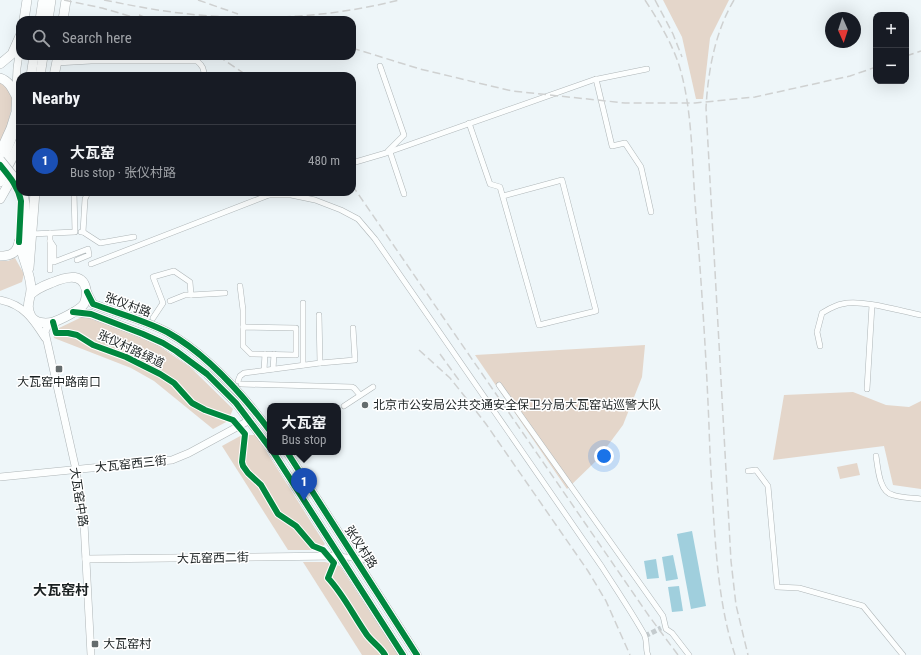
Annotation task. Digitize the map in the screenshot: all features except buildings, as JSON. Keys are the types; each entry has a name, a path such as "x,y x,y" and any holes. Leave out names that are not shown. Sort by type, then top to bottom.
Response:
{"highway":[{"path":"25,16 27,0"},
{"path":"41,16 43,0"},
{"path":"49,16 52,0"},
{"path":"64,16 66,0"},
{"path":"0,64 12,54 16,45"},
{"path":"32,72 33,60"},
{"path":"41,72 42,60"},
{"path":"55,72 57,60"},
{"path":"0,78 5,79 10,84 16,96"},
{"path":"16,126 0,165 16,183"},
{"path":"0,182 16,150"},
{"path":"0,160 16,183"},
{"path":"0,199 16,171"},
{"path":"0,256 5,256 18,249 20,196"},
{"path":"24,196 25,205 24,253 30,272 38,282 50,283"},
{"path":"30,272 31,234 35,196"},
{"path":"19,242 30,280 30,295 28,302 31,316 37,321 45,323 53,322 73,312 84,304 87,292 83,281 71,276 50,283 36,290 30,295"}],"main road":[{"name":"张仪村路","path":"87,292 93,304 148,324 181,341 203,358 229,383 253,409 267,427"},
{"name":"张仪村路","path":"73,312 91,314 163,343 207,374 236,403 267,444"},
{"name":"张仪村路","path":"275,455 403,655"},
{"name":"张仪村路","path":"289,455 417,655"}],"street":[{"path":"17,72 18,60"},
{"path":"57,60 197,61 202,65 204,72"},
{"path":"380,66 404,134 388,152"},
{"path":"356,162 596,79 647,69"},
{"path":"596,79 612,146 625,143 641,167 651,212"},
{"path":"0,150 13,120 16,96"},
{"path":"469,123 490,184 500,187 539,325 596,311 562,180 503,196"},
{"path":"388,152 404,194"},
{"path":"74,196 75,232"},
{"path":"83,232 86,196"},
{"path":"91,264 268,196"},
{"path":"296,196 315,200 341,210 358,220 375,239 602,567 645,636 647,643 646,652 648,655"},
{"path":"31,234 83,232 100,243 134,237"},
{"path":"50,233 50,270"},
{"path":"50,241 54,247 54,262 88,249 89,255 77,260"},
{"path":"153,318 163,303 153,277 174,271 190,282 191,295"},
{"path":"240,286 243,310 243,327 243,346 251,354 296,355 296,328 243,327"},
{"path":"170,301 185,295 224,293"},
{"path":"0,300 15,305 31,316"},
{"path":"820,346 817,332 822,313 843,303 857,302 921,315"},
{"path":"303,303 303,365"},
{"path":"867,389 872,305"},
{"path":"319,315 320,364"},
{"name":"大瓦窑中路","path":"31,316 47,341"},
{"name":"大瓦窑中路","path":"53,322 47,327 45,332 76,470 84,523 91,655"},
{"path":"353,328 356,360 244,373 240,376 240,383 352,387 360,395"},
{"path":"264,354 264,370"},
{"path":"273,369 274,354"},
{"path":"500,386 663,616 663,628 672,633 689,655"},
{"path":"344,406 373,387"},
{"name":"大瓦窑西三街","path":"0,477 172,460 189,453 250,420"},
{"path":"876,456 881,482 884,489 891,495 921,499"},
{"path":"748,471 756,470 768,486 777,587 799,588 863,606 903,655"},
{"path":"339,556 375,561"},
{"name":"大瓦窑西二街","path":"86,559 339,556"}],"shaded area":[{"path":"663,0 729,0 710,38 703,99 696,99 682,37"},
{"path":"0,79 14,97 1,154 0,152"},
{"path":"15,258 24,274 22,282 0,291 0,261 8,261"},
{"path":"82,317 89,318 156,344 190,367 233,409 228,421 213,429 154,381 131,368 54,338 53,333 59,328"},
{"path":"645,345 642,377 623,425 597,460 567,489 475,355"},
{"path":"853,392 886,405 909,407 921,401 921,489 893,485 884,446 773,460 784,395"},
{"path":"242,435 256,435 267,452 267,455 269,455 325,544 319,550 288,550 222,446"},
{"path":"857,463 860,475 840,479 837,467"},
{"path":"303,562 325,562 340,566 398,655 362,655"}],"water":[{"path":"692,531 706,606 691,609 677,534"},
{"path":"673,555 678,579 666,581 662,557"},
{"path":"656,559 659,578 647,579 644,561"},
{"path":"679,586 683,611 672,612 668,587"}],"tunnel":[{"path":"645,636 661,628"}],"railway":[{"path":"64,0 102,8 129,16"},
{"path":"104,0 151,9 207,16"},
{"path":"198,0 238,14"},
{"path":"299,16 345,11 399,0"},
{"path":"645,0 663,30 678,62 683,78 689,113 703,314 714,523 720,590 726,623 735,655"},
{"path":"655,0 673,34 682,57"},
{"path":"734,0 727,12 717,38 711,66 706,108 731,561 736,605 748,655"},
{"path":"356,49 420,69 512,91 625,103 695,103 755,97 850,76 873,68"},
{"path":"909,55 921,51"},
{"path":"224,60 242,72"},
{"path":"356,191 649,616 678,655"},
{"path":"419,350 450,378 486,424 588,571 606,601 630,655"},
{"path":"440,354 461,383"}],"cycle path":[{"path":"0,165 10,177 16,188"},
{"path":"19,242 20,196"},
{"path":"87,292 93,304 140,320 167,332 182,341 223,376 248,403 267,427"},
{"path":"73,312 91,314 143,334 176,351 207,374 236,403 267,444"},
{"name":"张仪村路绿道","path":"53,322 56,333 77,335 93,345 126,357 160,374 174,383 192,403 205,410 233,420 245,434 242,462 243,466 261,485 278,514 296,526 313,546 323,550 334,563 328,578 343,597 367,635 385,655"},
{"path":"275,455 403,655"},
{"path":"289,455 417,655"}],"place":[{"name":"大瓦窑中路南口","path":"59,369"},
{"name":"北京市公安局公共交通安全保卫分局大瓦窑站巡警大队","path":"365,405"},
{"name":"大瓦窑","path":"304,501"},
{"name":"大瓦窑村","path":"95,644"}],"district":[{"name":"大瓦窑村","path":"61,590"}]}
